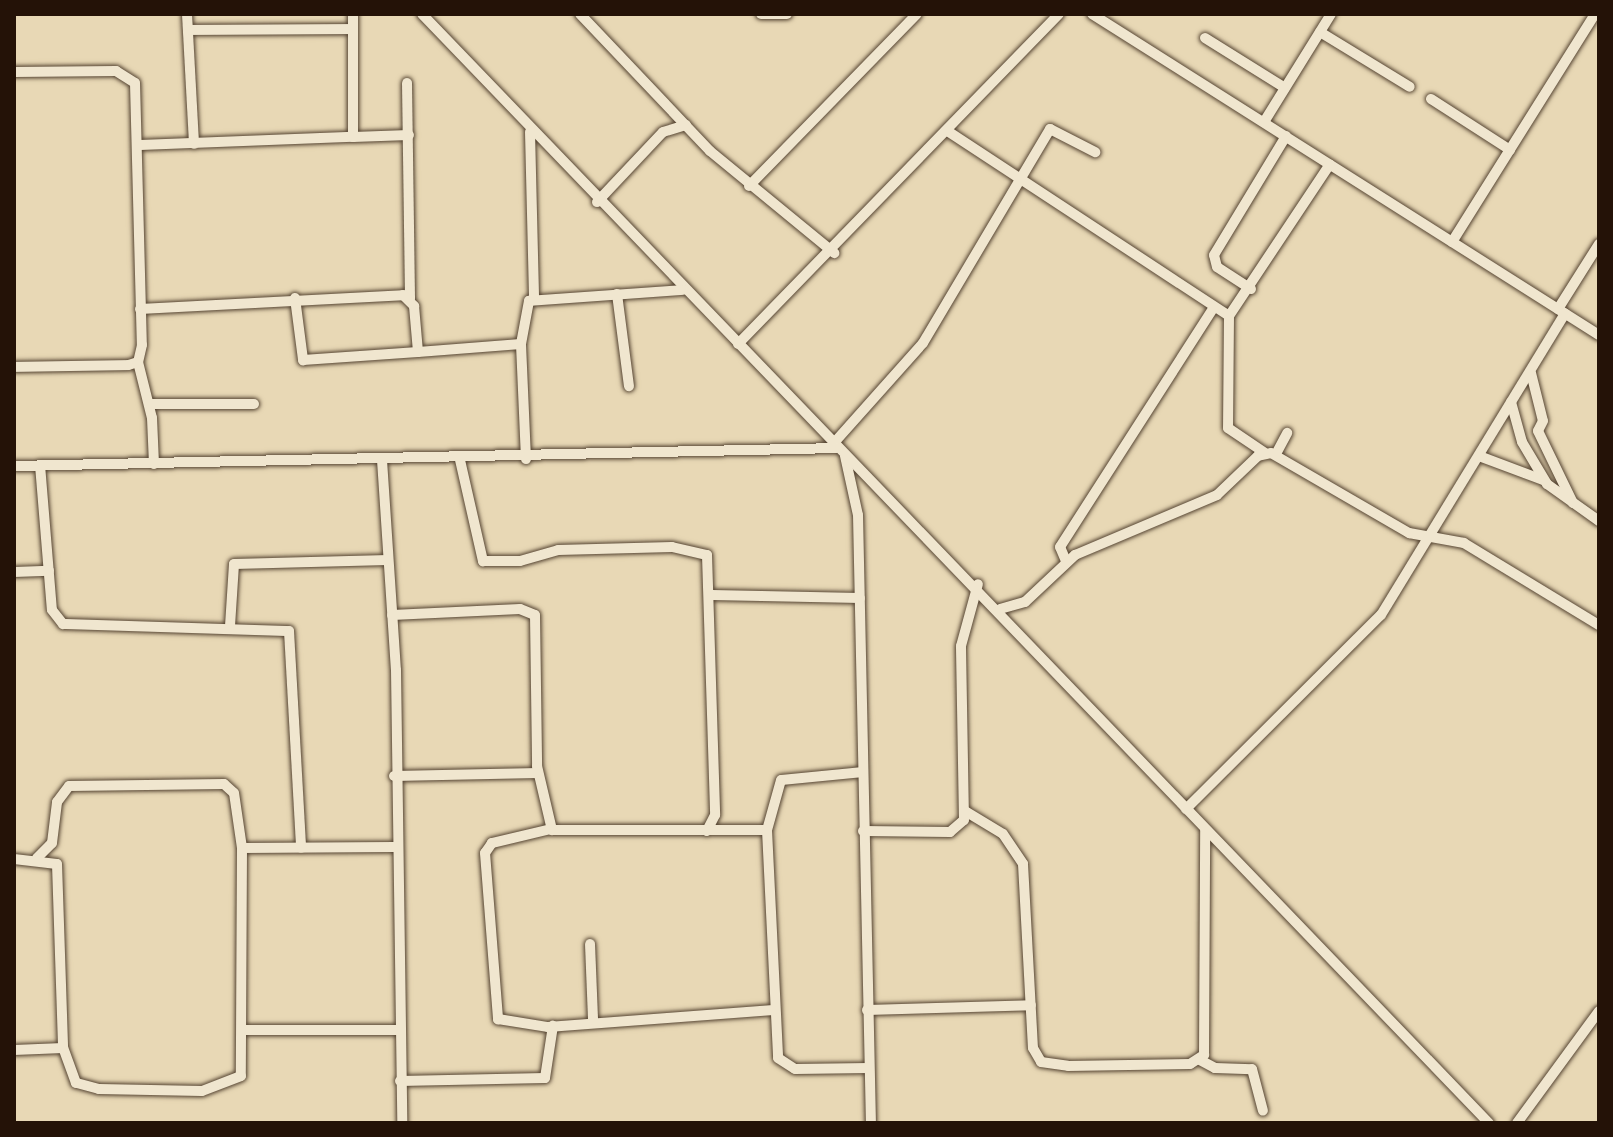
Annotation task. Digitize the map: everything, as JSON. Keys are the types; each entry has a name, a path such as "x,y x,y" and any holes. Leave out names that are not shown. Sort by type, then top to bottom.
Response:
{"street":[{"path":"187,14 188,132 194,144"},
{"path":"353,14 353,137"},
{"path":"422,14 597,202 838,449 978,584 1186,809 1489,1123"},
{"path":"580,14 749,186 834,253"},
{"path":"761,14 787,14"},
{"path":"738,344 834,253 1059,14"},
{"path":"1092,14 1598,333"},
{"path":"1264,122 1331,14"},
{"path":"1452,242 1595,14"},
{"path":"749,186 915,15"},
{"path":"188,30 353,29"},
{"path":"1320,32 1410,87"},
{"path":"1205,38 1285,88"},
{"path":"14,72 124,73 137,92 140,145 138,362 149,404 154,464"},
{"path":"407,83 410,299 418,352"},
{"path":"1431,99 1510,150"},
{"path":"597,202 663,132 686,125"},
{"path":"14,466 526,459 838,449 923,343 1050,129 1095,152"},
{"path":"179,144 188,132"},
{"path":"526,459 521,344 534,296 530,132"},
{"path":"949,132 1229,316"},
{"path":"140,145 409,135"},
{"path":"1251,289 1217,267 1214,255 1286,136"},
{"path":"1330,164 1251,289 1229,316 1228,428 1403,530 1433,532 1464,543 1599,625"},
{"path":"1186,809 1381,615 1531,370 1599,244"},
{"path":"534,296 683,290"},
{"path":"140,309 374,293 410,299"},
{"path":"617,294 629,386"},
{"path":"295,298 303,360 521,344"},
{"path":"1066,561 1060,547 1214,307"},
{"path":"14,367 138,362"},
{"path":"1531,370 1543,421 1538,431 1573,503"},
{"path":"1511,402 1522,442 1545,481"},
{"path":"149,404 254,404"},
{"path":"1000,609 1025,602 1066,561 1217,495 1270,453 1287,433"},
{"path":"838,449 857,495 871,1123"},
{"path":"1479,456 1545,481 1599,521"},
{"path":"382,460 392,615 394,847 402,1123"},
{"path":"460,460 483,561 520,561 558,550 700,550 711,567 712,595 715,815 707,831"},
{"path":"40,465 52,610 63,624 281,628 293,638 301,848"},
{"path":"230,626 234,564 388,560"},
{"path":"14,572 49,571"},
{"path":"863,831 950,832 965,811 961,646 978,584"},
{"path":"712,595 860,598"},
{"path":"392,615 520,609 535,615 538,773 551,829"},
{"path":"863,772 781,780 767,830 773,1045 786,1066 869,1068"},
{"path":"394,776 538,773"},
{"path":"14,848 32,858 57,864 63,1048 71,1078 84,1086 202,1091 241,1076 244,1030 237,936 242,848 234,793 224,784 82,785 59,794 52,843 32,858 14,859"},
{"path":"965,811 1003,834 1023,864 1033,1048 1041,1062 1200,1060 1215,1068 1252,1069 1263,1111"},
{"path":"715,815 733,830"},
{"path":"767,830 551,829 492,843 485,853 498,1019 553,1026 593,1020 773,1010"},
{"path":"1200,1060 1207,1047 1205,829"},
{"path":"242,848 394,847"},
{"path":"590,944 593,1020"},
{"path":"867,1010 1031,1005"},
{"path":"1519,1123 1599,1011"},
{"path":"400,1081 545,1078 553,1026"},
{"path":"244,1030 399,1030"},
{"path":"14,1050 63,1048"}]}
